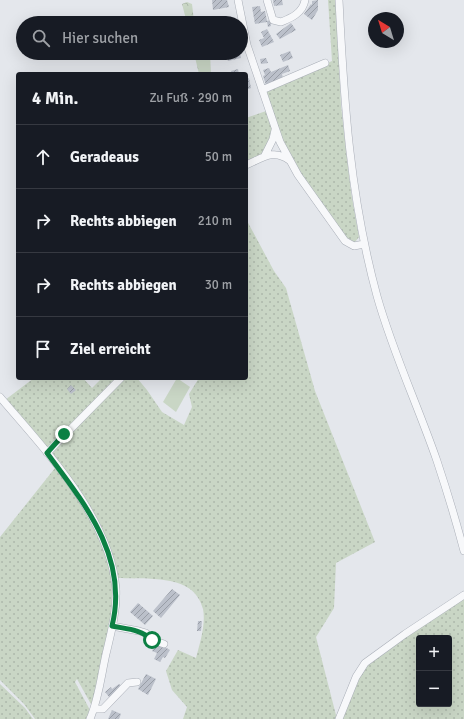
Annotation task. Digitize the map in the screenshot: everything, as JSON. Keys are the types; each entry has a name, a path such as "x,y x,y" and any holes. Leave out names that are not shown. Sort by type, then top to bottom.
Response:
{"street":[{"path":"238,0 241,16"},
{"path":"267,0 274,20 280,22 298,14 305,0"},
{"path":"339,0 343,100 353,186 364,244 388,330 437,461 464,551"},
{"path":"248,51 275,127 289,160 345,241 354,246 364,244"},
{"path":"263,92 325,63"},
{"path":"265,155 273,139 275,127"},
{"path":"248,164 265,155 277,154 289,160"},
{"path":"47,453 119,380"},
{"path":"0,397 47,453 87,508 105,542 116,588 116,606 94,709 90,719"},
{"path":"339,719 356,677 365,663 405,634 464,595"},
{"path":"112,626 146,633 152,640 164,644"},
{"path":"94,709 103,708 128,683 137,682"}],"green space":[{"path":"328,0 336,0 341,106 351,192 359,237 355,242 346,239 295,167 287,152 265,91 332,61"},
{"path":"187,2 192,4 193,16 185,16 182,4"},
{"path":"196,60 210,60 211,72 199,72"},
{"path":"266,111 273,130 266,151 259,158 248,163 248,117"},
{"path":"248,223 274,271 286,288 315,391 375,542 336,563 334,608 316,637 337,719 183,719 187,707 172,690 166,671 178,650 196,658 204,621 203,609 198,597 190,589 179,583 167,580 116,578 112,557 53,456 53,450 122,380 139,380 162,412 184,425 192,407 189,394 198,380 248,380"},
{"path":"31,380 85,380 92,388 100,380 116,380 52,444 45,448 5,400"},
{"path":"176,380 180,380 190,387 176,412 163,402"},
{"path":"55,468 81,503 105,549 112,580 112,618 92,706 77,679 75,682 91,712 86,719 35,719 24,704 0,680 0,537"},
{"path":"464,597 464,719 341,719 350,692 368,662"},
{"path":"0,684 25,708 33,719 0,719"}],"building":[{"path":"212,0 227,0 229,7 213,10"},
{"path":"273,0 282,0 283,5 274,6"},
{"path":"318,0 318,10 312,20 304,14 311,4 312,5 312,1"},
{"path":"260,6 261,12 265,11 267,21 270,20 271,26 268,27 267,22 255,24 252,7"},
{"path":"291,23 296,30 280,39 276,34"},
{"path":"267,29 274,42 262,47 259,40 264,38 261,32"},
{"path":"290,51 293,58 283,62 280,55"},
{"path":"266,58 268,63 261,64 260,59"},
{"path":"288,65 290,71 282,74 283,78 266,85 263,70 269,68 271,72"},
{"path":"238,69 239,72 231,72"},
{"path":"248,78 251,88 248,89"},
{"path":"71,385 76,390 71,394 67,389"},
{"path":"172,589 180,595 161,618 153,611"},
{"path":"138,603 153,616 145,625 130,612"},
{"path":"198,621 202,621 201,631 197,631"},
{"path":"156,642 170,650 165,658 163,657 160,662 154,659 157,653 152,651"},
{"path":"146,674 156,679 148,695 138,689"},
{"path":"119,684 121,686 110,698 105,692 111,687 112,689"},
{"path":"112,710 121,714 119,719 108,719"}],"route":[{"path":"64,434 47,453 87,508 96,522 105,542 116,588 116,606 112,626 146,633 152,640"}]}
